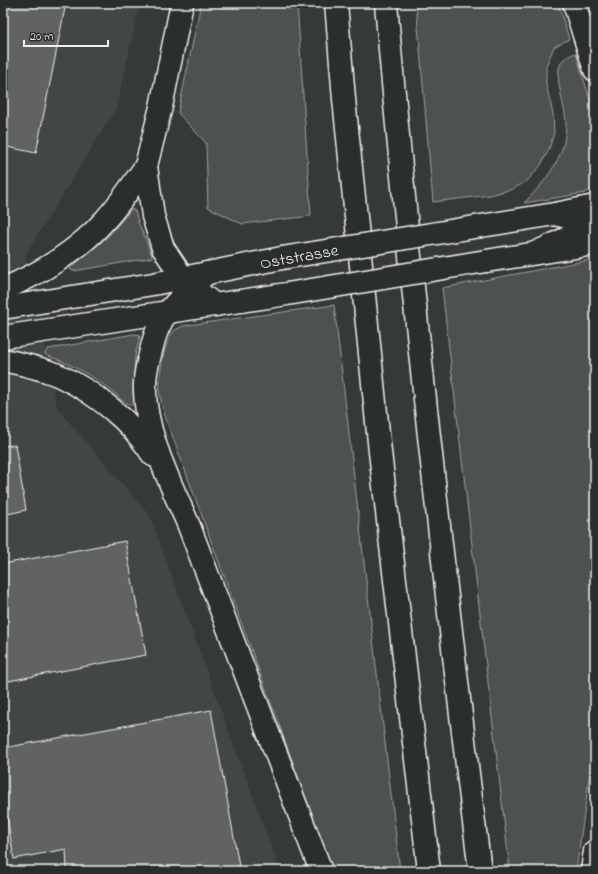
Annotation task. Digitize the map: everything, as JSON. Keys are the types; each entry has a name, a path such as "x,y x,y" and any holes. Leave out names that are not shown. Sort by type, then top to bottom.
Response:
{"main road":[{"path":"182,3 161,106 146,166 153,216 163,248 194,279 215,305"},
{"path":"336,3 344,99 380,452 429,871"},
{"path":"386,3 394,96 429,437 468,780 480,871"},
{"path":"577,12 593,65"},
{"path":"3,289 48,266 80,244 105,221 146,166"},
{"name":"Oststrasse","path":"3,308 194,279 282,258 555,214 594,223"},
{"name":"Oststrasse","path":"3,337 167,313 535,253 594,223"},
{"path":"194,279 167,313 156,331 147,364 145,384 146,402 151,428 167,476 189,526 322,871"},
{"path":"3,360 35,367 58,375 91,394 108,406 136,431 167,476"},
{"path":"592,871 595,852"}],"shaded area":[{"path":"3,3 140,3 116,109 25,255 57,408 150,516 280,871 3,871"},
{"path":"201,3 297,3 311,216 242,224 208,207 206,143 178,113"},
{"path":"416,3 558,3 569,39 554,47 546,66 546,84 553,114 554,133 549,149 541,165 527,181 513,189 490,195 433,202"},
{"path":"576,53 595,117 595,187 585,193 524,203 537,190 558,160 564,142 566,124 559,84 559,69 564,59"},
{"path":"132,209 135,211 152,257 72,271 70,268 110,234"},
{"path":"595,259 595,736 576,871 510,871 442,288"},
{"path":"334,305 400,871 333,871 165,416 160,395 160,380 164,352 174,331 182,326"},
{"path":"134,334 139,335 140,337 135,355 133,391 134,404 132,405 129,405 91,376 45,354 48,349"}],"building":[{"path":"3,3 66,3 36,153 3,146"},
{"path":"15,445 26,510 3,515 3,446"},
{"path":"125,541 146,655 3,682 3,564"},
{"path":"211,710 240,871 67,871 66,849 14,859 3,793 3,748"}]}
